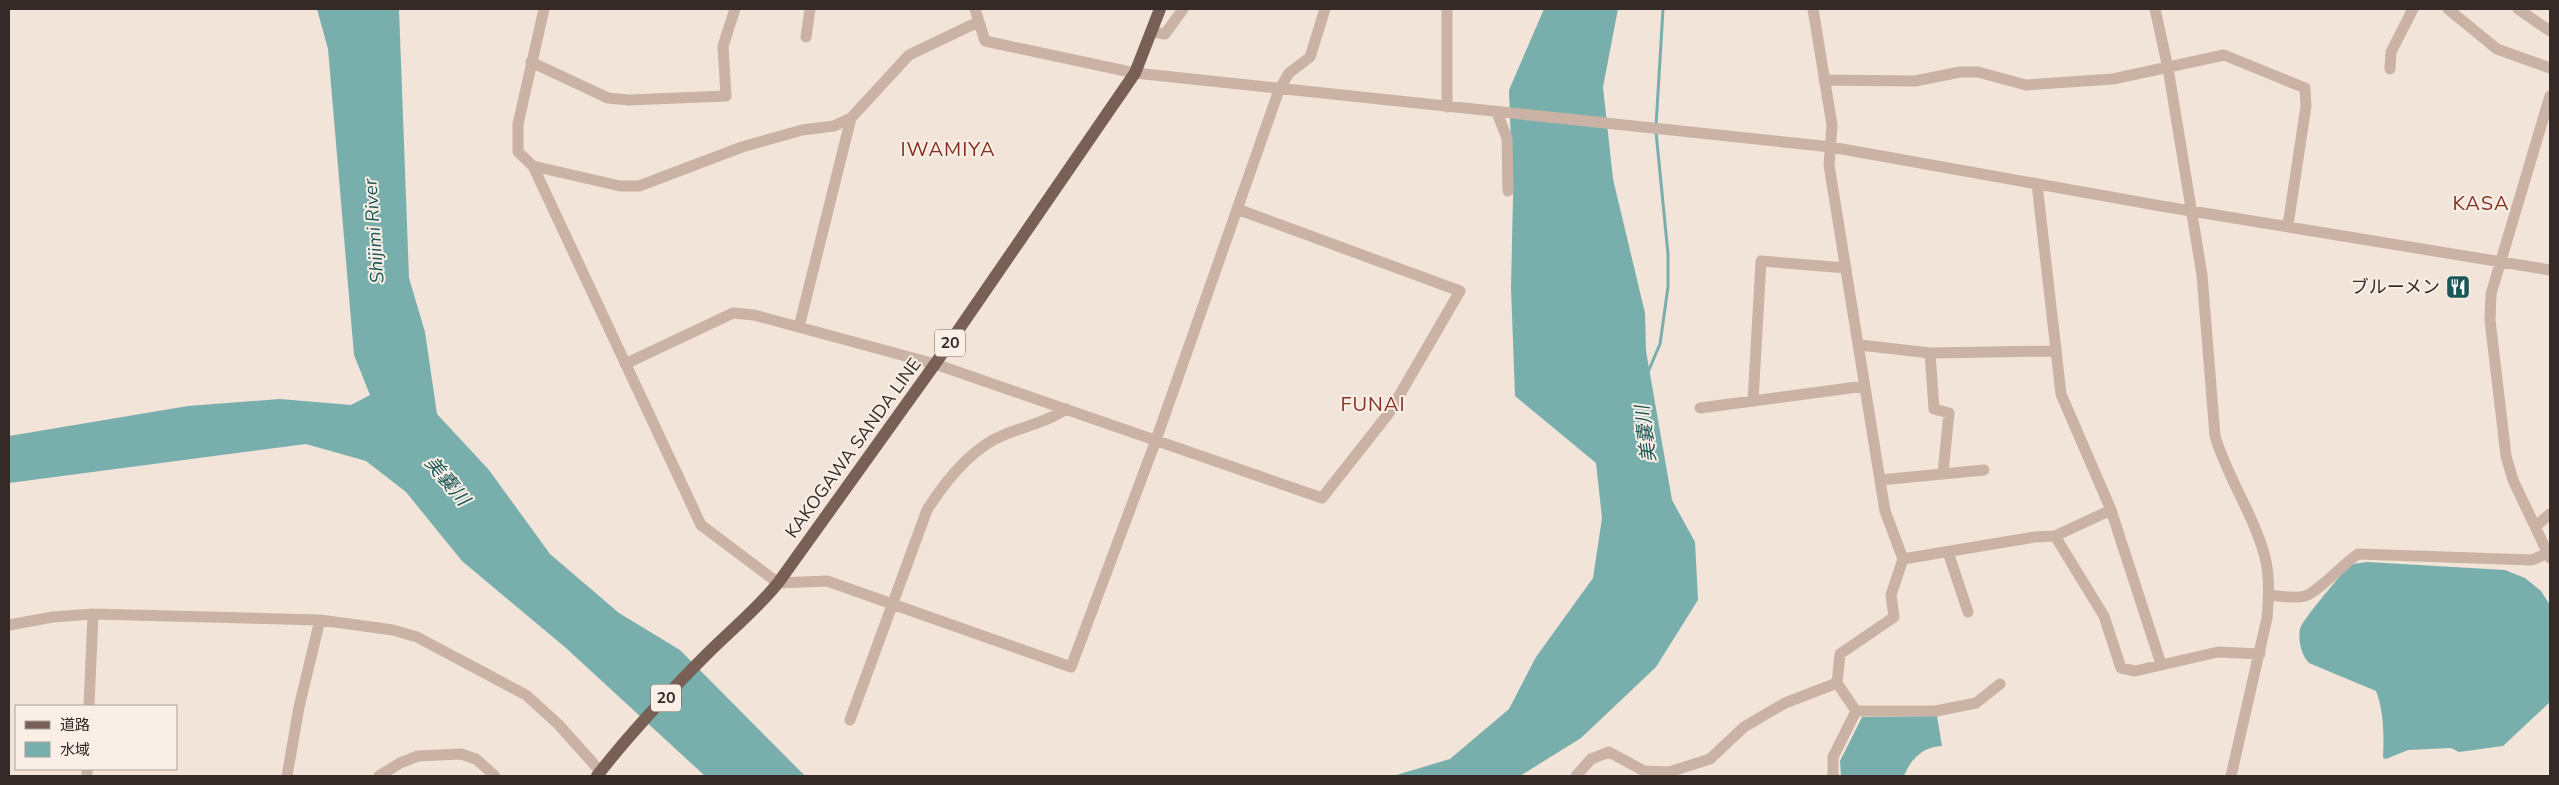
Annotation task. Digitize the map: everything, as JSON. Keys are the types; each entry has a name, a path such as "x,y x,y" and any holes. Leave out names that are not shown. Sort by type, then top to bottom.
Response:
{"main road":[{"name":"KAKOGAWA SANDA LINE","path":"599,774 626,742 707,655 766,598 778,583 936,364 1135,73 1160,9"}],"street":[{"path":"544,9 518,124 518,152 534,166 701,525 778,583 827,581 1071,667 1156,440 1279,90 1289,73 1310,56 1325,9"},
{"path":"531,62 608,98 629,100 726,96 723,46 735,9"},
{"path":"806,37 810,9"},
{"path":"975,9 985,41 1135,73 1692,134 1831,147 2037,184 2550,270"},
{"path":"1152,32 1165,34 1183,9"},
{"path":"1447,9 1447,107"},
{"path":"1813,9 1832,125 1829,165 1860,345 1885,511 1903,559 1891,595 1894,617 1840,654 1837,683 1856,711"},
{"path":"2155,9 2168,68 2202,276 2215,436 2221,455 2258,538 2264,557 2269,596 2260,654 2231,776"},
{"path":"2390,70 2391,52 2413,9"},
{"path":"2448,9 2497,49 2550,68"},
{"path":"2518,9 2550,31"},
{"path":"534,166 620,186 640,186 742,147 802,130 834,126 851,118 909,55 978,22"},
{"path":"1824,80 1915,81 1960,72 1978,72 2026,85 2113,79 2224,55 2305,88 2306,106 2288,225"},
{"path":"2269,596 2304,596 2316,590 2342,565 2358,554 2532,560 2549,555 2513,480 2506,456 2490,320 2491,294 2550,96"},
{"path":"1497,113 1507,138 1508,191"},
{"path":"799,327 851,118"},
{"path":"2037,184 2054,351 2061,394 2111,510 2161,664"},
{"path":"625,364 733,313 754,315 936,364 1322,498 1389,413 1460,291 1237,209"},
{"path":"1753,401 1760,261 1846,268"},
{"path":"1860,345 1930,353 2054,351"},
{"path":"1930,353 1934,409 1949,413 1943,473"},
{"path":"1700,408 1865,386"},
{"path":"850,720 927,510 937,494 970,456 1004,434 1057,416 1066,409"},
{"path":"1880,480 1984,470"},
{"path":"1903,559 2035,537 2055,536 2111,510"},
{"path":"2536,526 2550,514"},
{"path":"2055,536 2104,616 2121,668 2135,671 2218,652 2260,654"},
{"path":"1948,552 1968,612"},
{"path":"89,705 93,614"},
{"path":"9,625 53,617 93,614 320,620 393,630 418,637 526,695 558,724 599,774"},
{"path":"287,776 299,707 320,620"},
{"path":"1576,776 1592,759 1608,752 1644,771 1669,772 1710,759 1744,727 1784,703 1837,683"},
{"path":"1856,711 1944,709 1976,703 2000,684"},
{"path":"1833,776 1833,757 1856,711"},
{"path":"379,776 400,763 418,756 461,754 476,759 494,776"}],"water":[{"path":"317,9 399,9 409,278 425,332 437,414 489,470 550,554 619,613 680,650 805,776 705,776 566,648 462,561 406,492 366,461 306,444 9,483 9,436 188,406 280,399 351,405 370,395 354,355 328,49"},
{"name":"美嚢川","path":"1544,9 1618,9 1603,87 1613,179 1645,313 1646,351 1672,500 1695,542 1698,600 1656,667 1581,738 1520,776 1393,776 1450,759 1509,709 1536,657 1593,578 1602,518 1596,463 1515,396 1511,288 1513,196 1509,90"},
{"path":"2367,562 2505,570 2525,578 2541,591 2550,605 2550,702 2503,746 2459,752 2451,748 2408,750 2386,759 2383,758 2383,724 2381,707 2376,691 2309,663 2302,651 2299,638 2302,624 2346,569 2353,564"},
{"path":"1937,716 1942,746 1923,751 1910,764 1904,776 1841,776 1840,761 1862,717"}],"waterway":[{"path":"1656,126 1663,9"},
{"path":"1648,372 1660,344 1668,287 1668,254 1656,132"}],"place":[{"name":"ブルーメン","path":"2458,287"}],"district":[{"name":"IWAMIYA","path":"948,149"},
{"name":"KASA","path":"2481,203"},
{"name":"FUNAI","path":"1373,404"}],"water label":[{"name":"Shijimi River","path":"374,231"}]}
